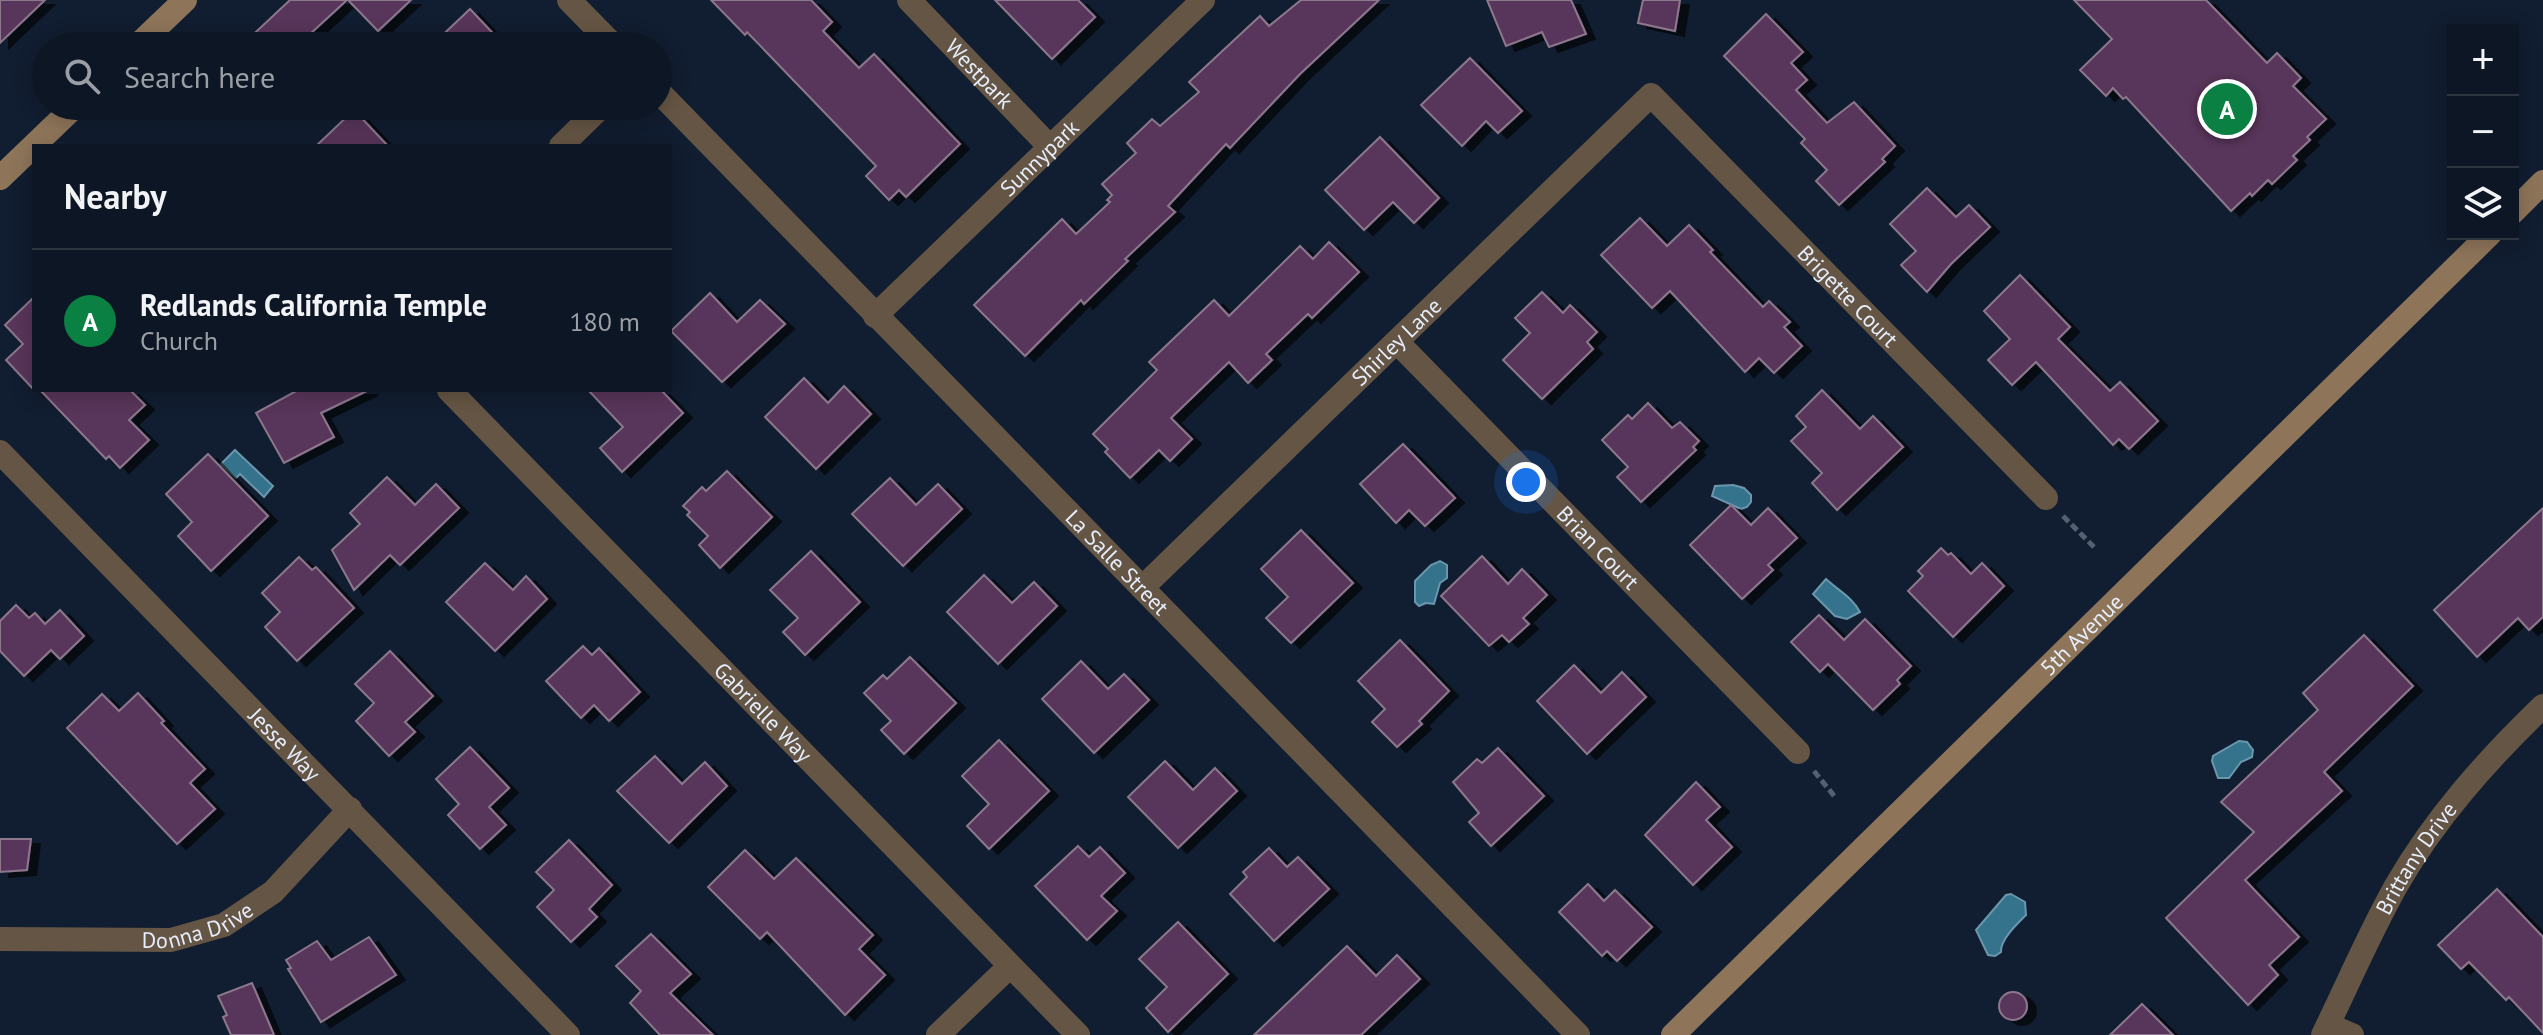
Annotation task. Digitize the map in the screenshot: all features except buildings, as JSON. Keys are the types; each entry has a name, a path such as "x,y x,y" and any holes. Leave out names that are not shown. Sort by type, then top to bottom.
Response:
{"main road":[{"path":"152,32 185,0"},
{"path":"35,144 60,120"},
{"path":"0,178 32,147"},
{"path":"2519,206 2543,182"},
{"name":"5th Avenue","path":"1673,1035 2484,240"}],"street":[{"path":"569,0 600,32"},
{"name":"Westpark","path":"909,0 1050,147"},
{"name":"Sunnypark","path":"875,316 1203,0"},
{"name":"Shirley Lane","path":"1142,588 1651,95"},
{"name":"Brigette Court","path":"1651,95 2046,498"},
{"name":"La Salle Street","path":"672,106 1578,1035"},
{"path":"563,144 588,120"},
{"name":"Brian Court","path":"1398,343 1798,752"},
{"name":"Gabrielle Way","path":"451,392 1078,1035"},
{"name":"Jesse Way","path":"0,452 568,1035"},
{"name":"Brittany Drive","path":"2325,1030 2396,886 2429,835 2476,774 2543,706"},
{"name":"Donna Drive","path":"0,939 171,940 224,925 273,892 350,809"},
{"path":"938,1035 1010,966"},
{"path":"2325,1030 2352,1035"}],"path":[{"path":"2046,498 2094,547"},
{"path":"1798,752 1835,797"}],"water":[{"path":"235,450 273,486 264,497 240,474 236,478 221,464"},
{"path":"1715,486 1744,488 1751,495 1747,507 1741,509 1712,496"},
{"path":"1440,561 1447,565 1447,578 1440,583 1434,604 1419,606 1415,602 1415,581 1431,565"},
{"path":"1826,579 1860,612 1847,619 1835,616 1813,594"},
{"path":"2239,741 2247,742 2253,750 2252,757 2241,762 2229,778 2218,778 2213,756"},
{"path":"2011,894 2025,902 2026,915 2006,937 2001,952 1995,956 1988,955 1976,930 2006,895"}],"place":[{"name":"Redlands California Temple","path":"2227,109"}]}
